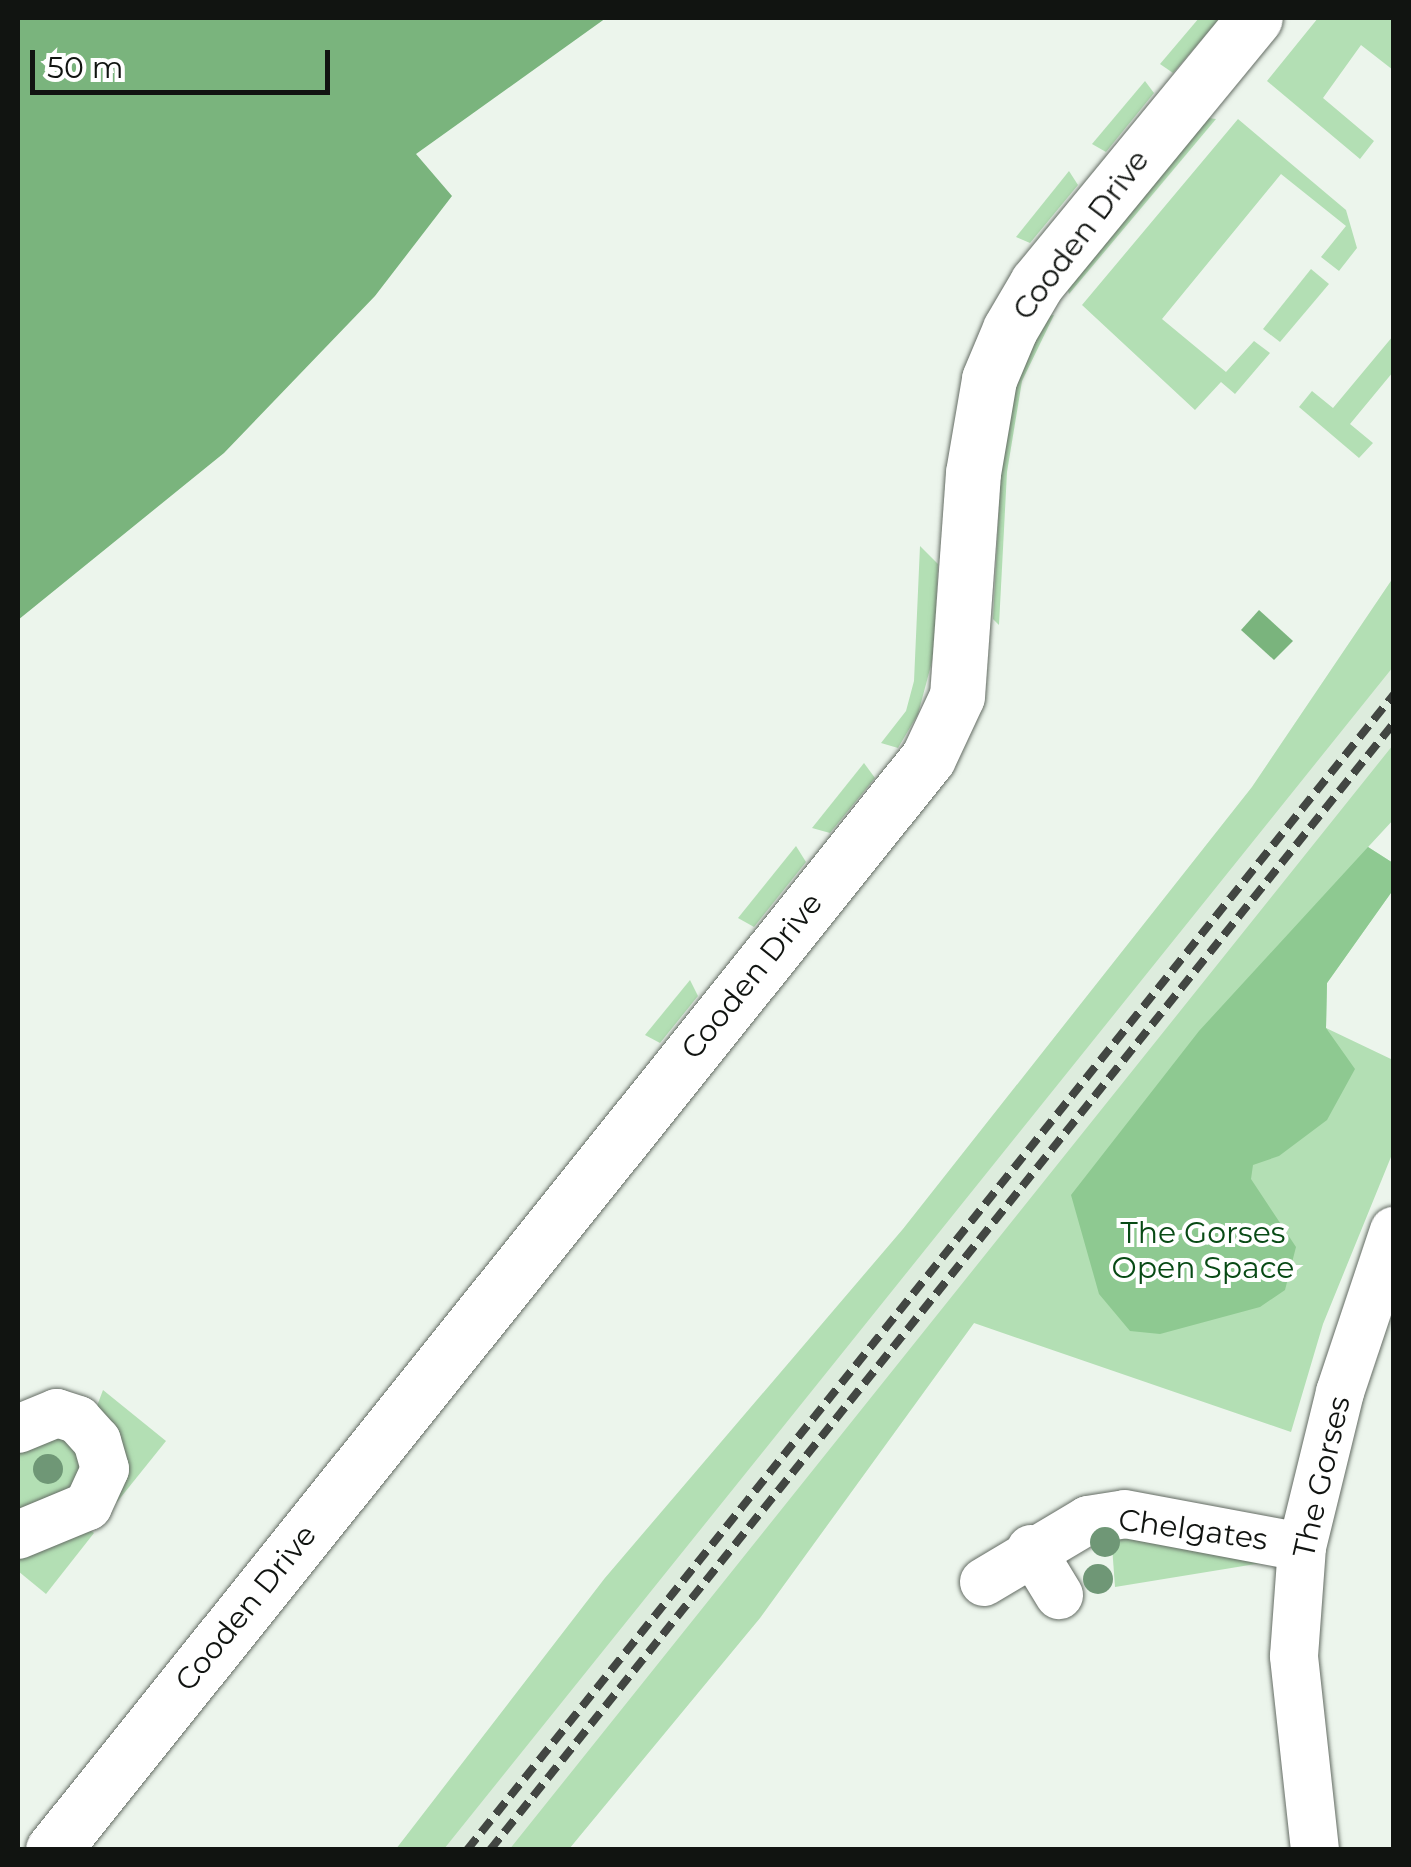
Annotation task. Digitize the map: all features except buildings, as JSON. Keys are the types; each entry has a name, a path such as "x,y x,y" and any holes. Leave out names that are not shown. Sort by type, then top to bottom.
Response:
{"main road":[{"name":"Cooden Drive","path":"54,1850 928,758 957,696 973,473 989,379 1010,328 1037,284 1255,18"}],"street":[{"name":"The Gorses","path":"1315,1850 1294,1656 1302,1547 1340,1392 1394,1230"},
{"path":"18,1429 57,1413 78,1420 97,1441 105,1469 88,1506 18,1535"},
{"name":"Chelgates","path":"984,1582 1032,1549 1088,1520 1125,1514 1302,1547"},
{"path":"1032,1549 1059,1595"}],"shaded area":[{"path":"18,18 606,18 416,154 452,196 375,296 224,453 18,620"},
{"path":"1393,578 1393,820 1199,1031 974,1323 760,1618 569,1849 396,1850 605,1578 903,1229 1252,787"},
{"path":"1259,610 1293,641 1274,660 1241,630"}],"green space":[{"path":"1199,18 1220,18 1173,73 1160,64"},
{"path":"1318,18 1393,18 1393,70 1361,45 1323,98 1374,141 1360,159 1267,81"},
{"path":"1145,81 1154,93 1106,152 1092,144"},
{"path":"1209,118 1216,119 1069,294 1067,287"},
{"path":"1238,119 1346,210 1357,248 1339,271 1321,257 1346,226 1281,174 1162,319 1226,372 1254,341 1270,353 1235,394 1221,382 1195,410 1082,305"},
{"path":"1069,171 1078,185 1030,243 1016,237"},
{"path":"1311,269 1329,284 1280,342 1263,329"},
{"path":"1054,315 1022,381 1007,472 999,625 993,619 1001,471 1016,377 1044,316"},
{"path":"1393,336 1393,372 1350,424 1373,443 1359,458 1299,407 1312,391 1333,408"},
{"path":"920,546 938,564 934,654 918,714 898,748 881,743 906,711 914,681"},
{"path":"1393,578 1393,667 444,1849 396,1849 605,1578 903,1229 1252,787"},
{"name":"The Gorses Open Space","path":"1393,745 1393,820 1368,847 1393,863 1393,890 1327,983 1326,1028 1393,1060 1393,1152 1323,1324 1291,1432 974,1323 760,1618 569,1849 509,1850"},
{"path":"864,763 875,778 830,833 812,828"},
{"path":"796,846 806,862 754,927 738,918"},
{"path":"1368,847 1393,863 1393,890 1327,983 1326,1028 1355,1069 1327,1120 1279,1156 1253,1165 1251,1179 1296,1247 1285,1290 1260,1307 1160,1334 1130,1331 1099,1294 1071,1195 1199,1031"},
{"path":"690,980 698,996 660,1043 645,1035"},
{"path":"103,1390 166,1441 117,1502 108,1495 94,1414"},
{"path":"68,1436 80,1449 81,1482 18,1518 18,1450 27,1438"},
{"path":"82,1524 94,1533 46,1594 18,1571 18,1552"},
{"path":"1111,1532 1268,1562 1115,1587"}],"railway":[{"path":"467,1850 1394,694"},
{"path":"490,1850 1394,723"}]}
